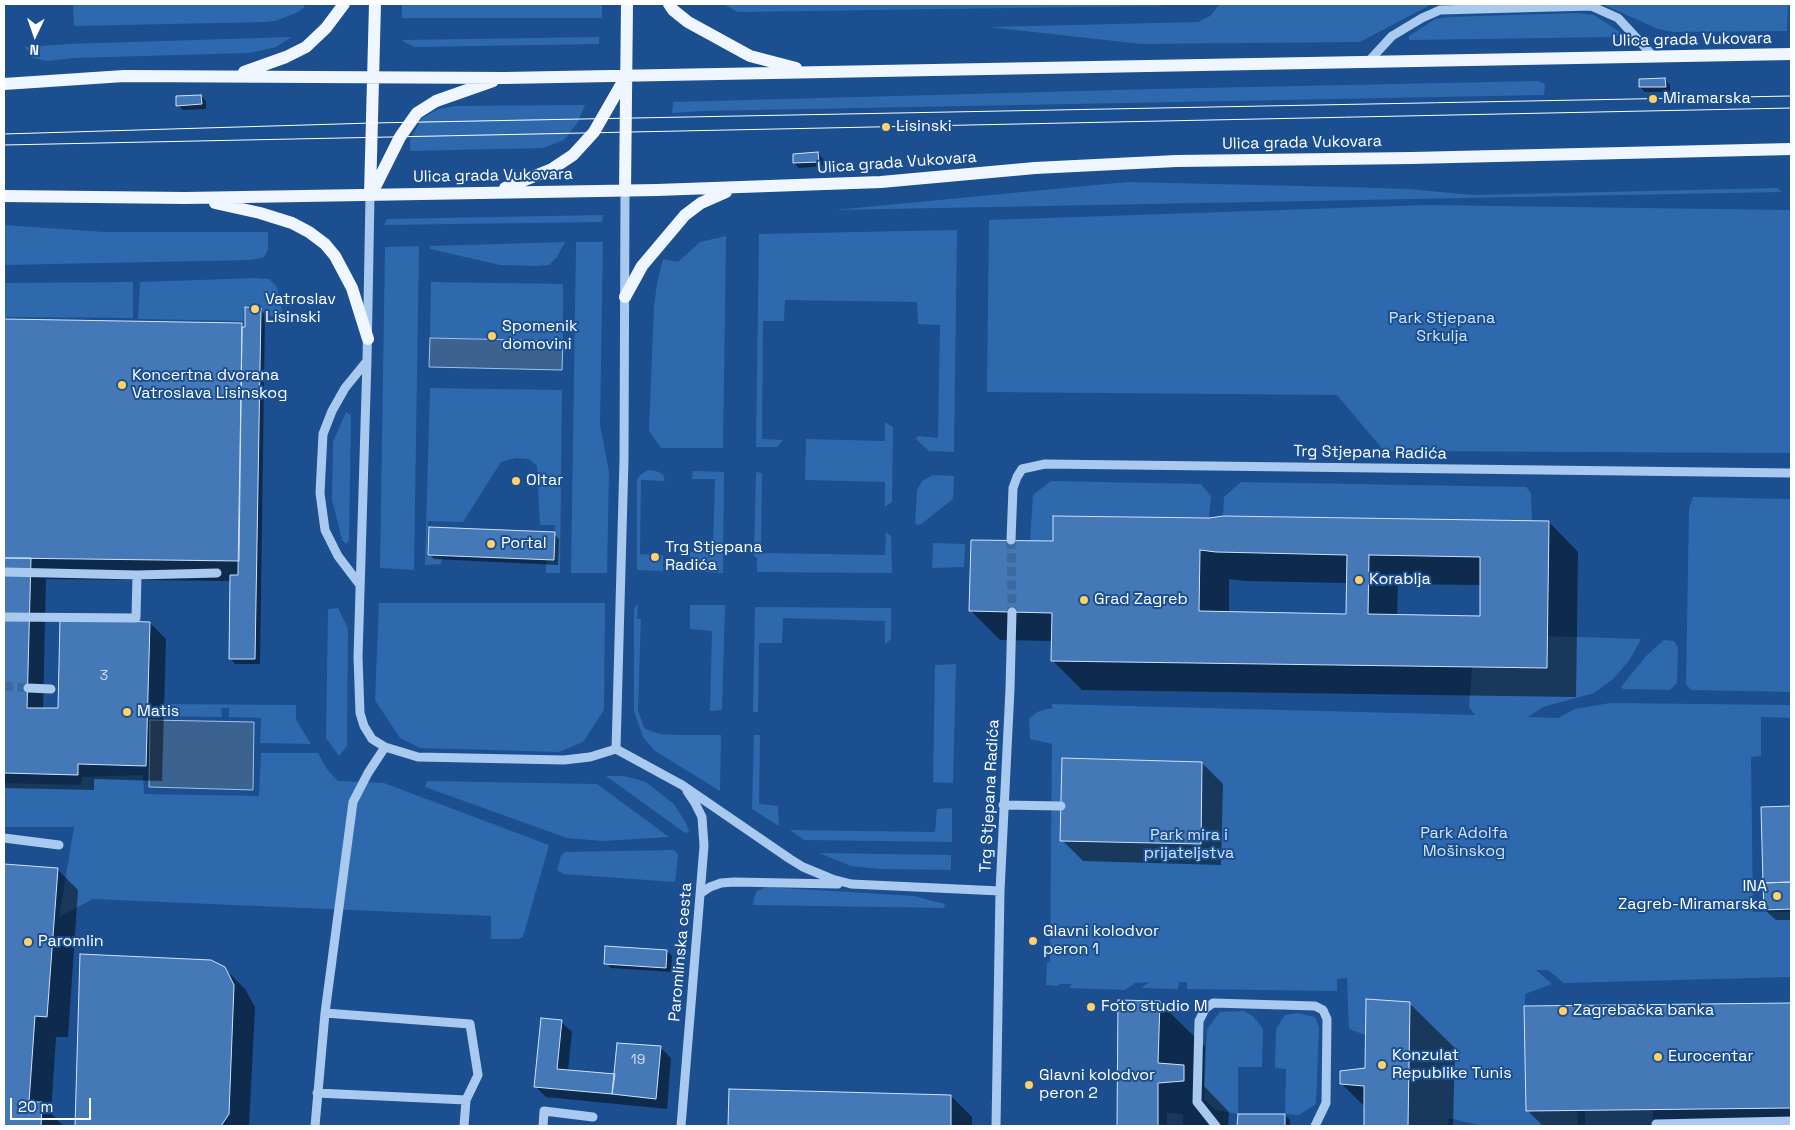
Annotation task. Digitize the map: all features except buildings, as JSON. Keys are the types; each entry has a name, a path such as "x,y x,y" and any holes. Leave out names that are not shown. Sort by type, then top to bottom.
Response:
{"main road":[{"path":"230,76 261,67 306,47 326,28 344,4"},
{"path":"370,195 375,4"},
{"path":"625,191 627,4"},
{"path":"669,4 688,22 750,56 810,72"},
{"name":"Ulica grada Vukovara","path":"4,84 124,76 504,78 1791,54"},
{"path":"493,193 525,182 552,169 574,155 594,132 626,76"},
{"path":"370,195 400,137 417,113 436,101 504,78"},
{"name":"Ulica grada Vukovara","path":"4,196 186,198 625,191 881,182 1035,168 1176,161 1422,158 1791,149"},
{"path":"625,297 642,266 685,215 701,203 738,188"},
{"path":"186,198 229,205 292,223 309,232 325,244 335,256 352,288 368,339"}],"street":[{"path":"1368,62 1392,36 1422,18 1440,10 1582,6 1591,6 1618,18 1654,57"},
{"path":"370,195 368,339 358,657 360,713 364,726 372,739 385,747 418,757 564,760 590,757 616,749 624,460 625,191"},
{"path":"360,585 338,556 324,530 320,494 323,434 332,411 345,388 367,360"},
{"name":"Trg Stjepana Radića","path":"1011,540 1013,488 1017,477 1022,469 1046,464 1791,473"},
{"path":"4,572 138,575 217,572"},
{"path":"4,617 136,618 138,575"},
{"name":"Trg Stjepana Radića","path":"616,749 682,785 803,867 832,879 851,884 1000,891 1012,612"},
{"path":"28,688 51,689"},
{"path":"315,1126 325,1012 353,802 368,773 385,747"},
{"name":"Paromlinska cesta","path":"681,1126 701,892 704,830 702,817 682,785"},
{"path":"1004,805 1061,806"},
{"path":"4,838 59,845"},
{"path":"701,892 721,883 734,882 851,884"},
{"path":"996,1126 1000,891"},
{"path":"1216,1126 1197,1102 1199,1022 1205,1009 1213,1003 1315,1006 1324,1010 1327,1019 1326,1103 1315,1126"},
{"path":"325,1012 470,1024 478,1075 466,1100 464,1126"},
{"path":"317,1093 466,1100"},
{"path":"543,1126 544,1111 593,1117"},
{"path":"1656,1124 1791,1121"}],"green space":[{"path":"73,4 302,4 305,7 296,13 275,21 266,22 74,26"},
{"path":"402,4 602,4 602,18 402,18"},
{"path":"723,4 1162,4 1161,6 738,12"},
{"path":"1220,4 1432,4 1360,42 1141,44 989,27 1198,22 1210,16"},
{"path":"1602,4 1788,4 1787,31 1673,32 1658,29"},
{"path":"1577,13 1594,15 1620,32 1620,35 1614,37 1409,40 1409,36 1435,19"},
{"path":"291,37 276,47 249,53 74,58 47,61 33,58 25,47 68,44"},
{"path":"599,37 599,44 415,47 402,40"},
{"path":"1538,81 1545,84 1544,95 672,113 673,102"},
{"path":"585,105 578,122 564,140 543,148 410,151 410,140 422,118 439,109 454,106"},
{"path":"1127,182 1409,189 1473,195 1777,188 1782,192 835,210"},
{"name":"Park Stjepana Srkulja","path":"1427,205 1788,210 1791,212 1791,453 1384,451 1337,395 987,392 989,220"},
{"path":"603,215 602,222 384,225 387,219"},
{"path":"4,225 104,232 268,232 268,250 264,257 251,260 4,265"},
{"path":"957,230 954,452 929,451 916,439 918,436 938,438 940,325 918,324 917,302 785,300 784,321 763,321 762,439 783,440 777,447 756,447 759,234"},
{"path":"726,236 723,448 661,448 649,431 654,307 663,259 678,262 700,242"},
{"path":"565,242 557,257 549,265 537,266 500,265 430,249 430,246"},
{"path":"576,242 603,242 600,425 609,472 607,573 571,573"},
{"path":"419,246 414,570 380,568 385,247"},
{"path":"269,279 277,287 282,311 280,316 262,316 261,305 244,306 243,321 138,319 140,282"},
{"path":"133,282 133,318 4,317 4,283"},
{"path":"431,282 563,284 563,341 430,338"},
{"path":"430,388 562,390 560,573 546,573 546,561 555,560 555,525 540,525 537,466 529,459 516,458 501,462 463,522 428,521 427,556 442,557 441,564 425,565"},
{"path":"346,412 351,415 349,541 346,544 342,540 332,499 333,442"},
{"path":"885,422 893,427 892,502 885,507 885,482 805,480 806,439 885,441"},
{"path":"648,470 663,474 665,481 641,480 640,554 663,555 663,571 637,570 637,480 640,475"},
{"path":"693,471 724,472 723,573 690,571 690,552 713,551 715,479 692,479"},
{"path":"756,472 762,473 761,553 885,555 886,532 891,536 892,573 757,572 757,557 754,557"},
{"path":"933,475 954,476 953,499 920,525 915,524 917,490 922,481"},
{"path":"1051,481 1201,484 1211,496 1209,518 1054,516 1053,541 1030,541 1033,495"},
{"path":"1241,482 1526,487 1531,493 1532,521 1223,516 1224,497"},
{"path":"1693,497 1791,499 1791,692 1691,690 1686,684 1689,509"},
{"path":"933,543 965,544 964,567 932,568"},
{"path":"379,603 605,603 604,710 583,742 559,752 420,748 400,738 375,700"},
{"path":"638,604 637,619 641,619 638,710 643,725 645,729 660,734 721,735 720,791 655,751 643,737 634,711 634,608"},
{"path":"690,605 725,605 722,710 710,711 712,631 690,629"},
{"path":"755,607 891,608 891,639 885,644 885,621 783,618 782,643 759,643 758,712 753,712"},
{"path":"338,608 348,628 347,746 339,756 326,738 328,609"},
{"path":"1547,636 1641,639 1629,661 1613,679 1594,693 1543,707 1528,717 1558,718 1575,709 1610,703 1791,705 1791,718 1761,717 1761,756 1751,757 1753,912 1791,912 1791,977 1564,983 1548,970 1536,970 1552,984 1525,994 1526,1111 1577,1110 1578,1126 1482,1126 1449,1118 1448,1126 1408,1126 1410,1002 1366,999 1365,1035 1349,1029 1347,978 1337,979 1337,991 1187,989 1187,982 1179,982 1178,989 1141,988 1149,982 1135,983 1125,990 1069,988 1072,984 1046,985 1047,963 1050,961 1052,744 1030,739 1029,719 1037,712 1052,708 1052,704 1475,715 1469,707 1472,667 1547,668"},
{"path":"1664,640 1674,641 1678,648 1677,683 1670,690 1623,689 1621,687 1646,656"},
{"path":"956,664 953,783 933,782 935,665"},
{"path":"160,704 296,705 296,720 311,744 260,743 261,718 229,717 229,708 221,708 222,717 160,716"},
{"path":"754,735 760,735 759,804 778,806 779,826 752,809"},
{"path":"261,753 318,753 327,769 338,781 384,783 549,845 523,937 518,939 491,939 491,916 93,899 59,917 74,827 4,827 4,783 81,785 82,777 143,775 144,794 259,796"},
{"path":"606,776 624,776 646,782 674,804 686,823 689,832 685,833"},
{"path":"427,781 597,784 669,837 603,841 567,838 425,787"},
{"path":"952,808 952,842 804,840 790,830 935,832 937,809"},
{"path":"674,850 678,855 675,882 563,874 557,870 561,856 565,852"},
{"path":"819,853 951,855 951,870 880,869 851,866"},
{"path":"767,887 914,896 945,904 944,908 753,905 757,891"},
{"path":"1244,1011 1253,1016 1263,1029 1262,1067 1238,1067 1238,1114 1215,1110 1204,1099 1207,1029 1220,1012"},
{"path":"1298,1013 1315,1017 1319,1027 1316,1104 1299,1115 1285,1114 1286,1069 1275,1068 1276,1029 1285,1015"},
{"path":"1653,1109 1653,1126 1585,1126 1585,1110"},
{"path":"1167,1113 1183,1114 1183,1126 1167,1126"}],"shaded area":[{"path":"430,338 563,341 562,370 429,367"},
{"path":"150,720 254,722 253,790 149,787"}],"tunnel":[{"path":"1011,540 1012,612"},
{"path":"4,686 28,688"}],"tram line":[{"path":"4,134 372,123 1791,96"},
{"path":"4,145 1791,108"}],"place":[{"name":"Miramarska","path":"1653,99"},
{"name":"Lisinski","path":"886,127"},
{"name":"Vatroslav Lisinski","path":"255,309"},
{"name":"Spomenik domovini","path":"492,336"},
{"name":"Koncertna dvorana Vatroslava Lisinskog","path":"122,385"},
{"name":"Oltar","path":"516,481"},
{"name":"Portal","path":"491,544"},
{"name":"Trg Stjepana Radića","path":"655,557"},
{"name":"Korablja","path":"1359,580"},
{"name":"Grad Zagreb","path":"1084,600"},
{"name":"Matis","path":"127,712"},
{"name":"INA Zagreb-Miramarska","path":"1777,896"},
{"name":"Glavni kolodvor peron 1","path":"1033,941"},
{"name":"Paromlin","path":"28,942"},
{"name":"Foto studio M","path":"1091,1007"},
{"name":"Zagrebačka banka","path":"1563,1011"},
{"name":"Eurocentar","path":"1658,1057"},
{"name":"Konzulat Republike Tunis","path":"1382,1065"},
{"name":"Glavni kolodvor peron 2","path":"1029,1085"}],"park label":[{"name":"Park Adolfa Mošinskog","path":"1464,843"},
{"name":"Park mira i prijateljstva","path":"1189,845"}]}
